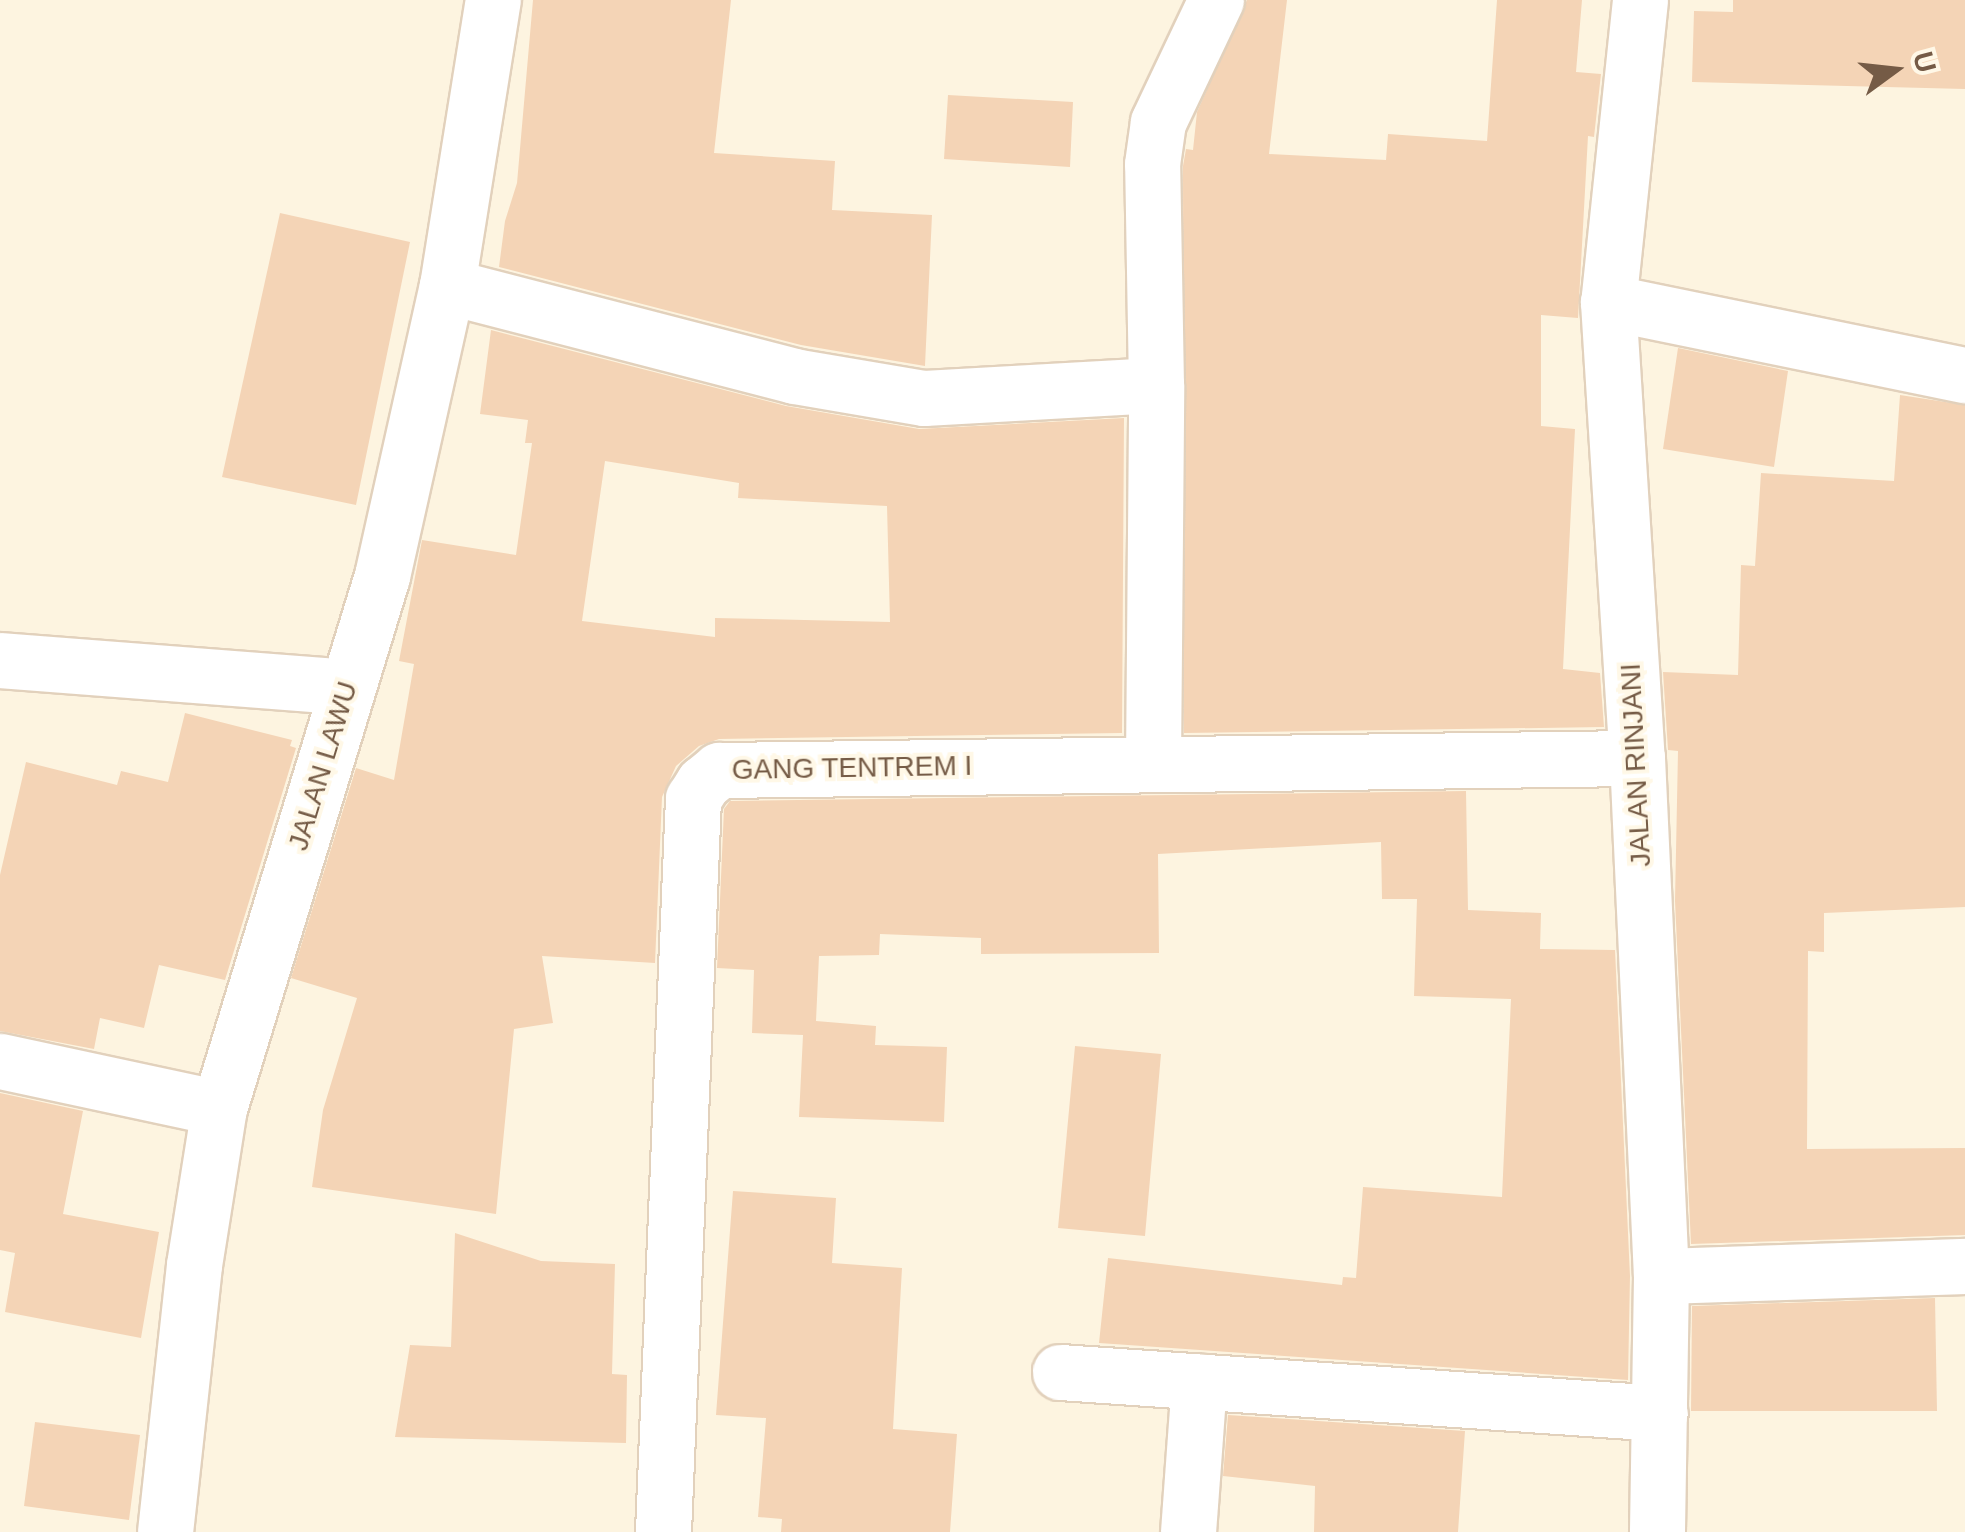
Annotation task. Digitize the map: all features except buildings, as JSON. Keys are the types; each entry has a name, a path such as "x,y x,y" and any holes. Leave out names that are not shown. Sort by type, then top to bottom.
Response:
{"street":[{"name":"JALAN LAWU","path":"165,1532 194,1265 219,1108 382,576 447,286 493,0"},
{"path":"1154,762 1154,142 1158,122 1216,0"},
{"name":"JALAN RINJANI","path":"1640,0 1608,302 1637,758 1662,1276 1656,1532"},
{"path":"447,286 794,376 924,398 1156,385"},
{"path":"1608,302 1965,375"},
{"path":"0,660 347,686"},
{"name":"GANG TENTREM I","path":"663,1532 693,800 702,783 719,770 1637,758"},
{"path":"0,1061 219,1108"},
{"path":"1662,1276 1965,1266"},
{"path":"1060,1372 1660,1412"},
{"path":"1188,1532 1200,1382"}]}
